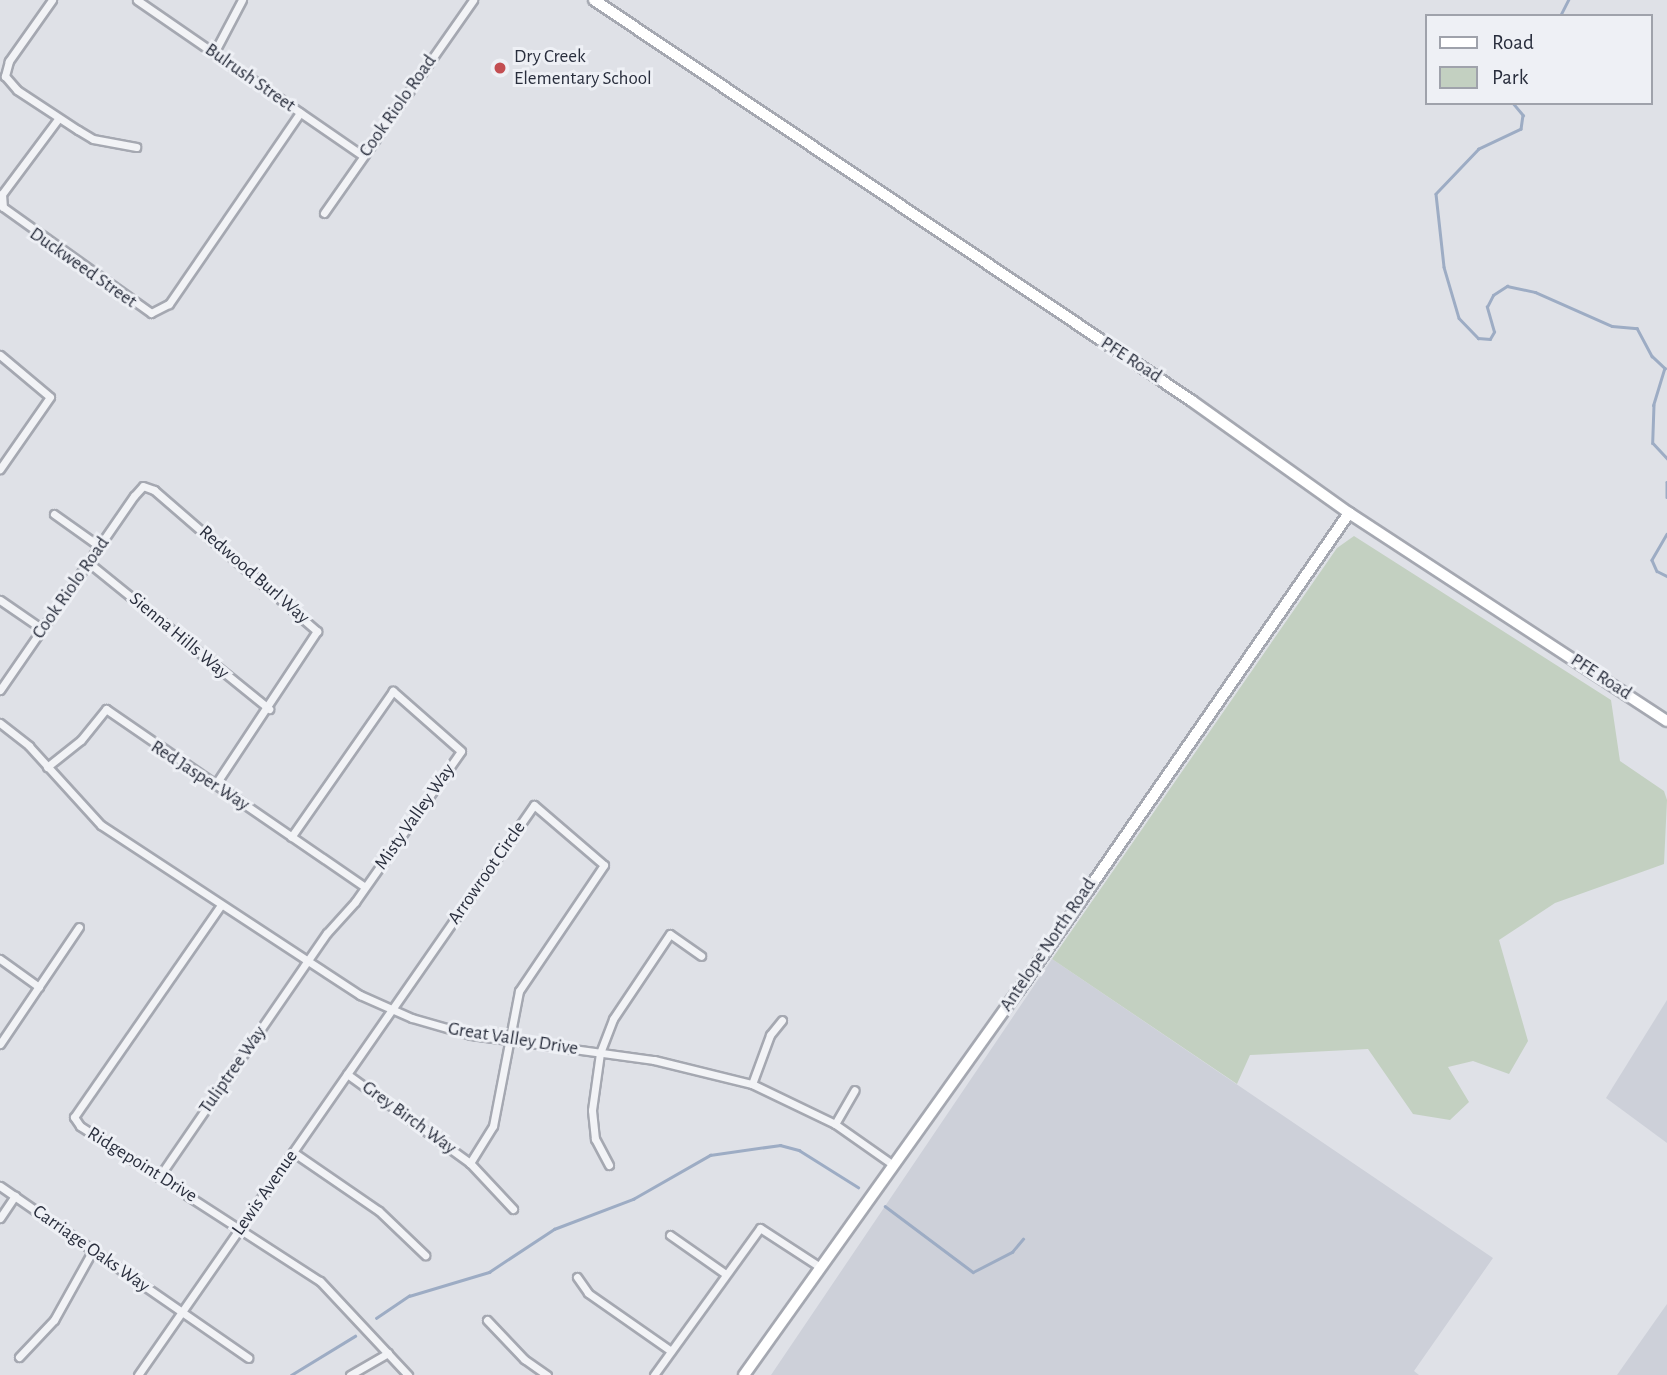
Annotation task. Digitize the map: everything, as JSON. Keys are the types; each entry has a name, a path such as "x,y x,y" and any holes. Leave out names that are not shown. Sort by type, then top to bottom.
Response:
{"main road":[{"name":"PFE Road","path":"594,0 1192,401 1349,513 1667,721"},
{"name":"Antelope North Road","path":"744,1375 892,1164 1019,990 1349,513"}],"street":[{"path":"52,0 9,61 5,76 58,118 93,139 136,146"},
{"name":"Bulrush Street","path":"137,0 363,156"},
{"path":"214,53 242,0"},
{"name":"Cook Riolo Road","path":"324,213 473,0"},
{"name":"Duckweed Street","path":"58,118 2,194 3,207 151,313 169,304 300,113"},
{"path":"0,355 50,397 0,469"},
{"name":"Cook Riolo Road","path":"0,690 143,486"},
{"name":"Redwood Burl Way","path":"143,486 223,547 317,631 269,709 215,785"},
{"path":"54,514 99,546"},
{"name":"Sienna Hills Way","path":"89,563 269,709"},
{"path":"0,600 42,629"},
{"name":"Misty Valley Way","path":"291,837 393,691 461,751 365,887 307,962"},
{"name":"Red Jasper Way","path":"47,767 81,740 106,709 365,887"},
{"name":"Great Valley Drive","path":"0,723 47,767 101,825 307,962 391,1009 450,1030 686,1066 752,1084 835,1124 892,1164"},
{"name":"Arrowroot Circle","path":"391,1009 534,805 604,865 525,978 508,1040"},
{"name":"Ridgepoint Drive","path":"221,905 74,1117 80,1126 242,1227 334,1293 408,1375"},
{"path":"0,1044 79,927"},
{"path":"608,1165 592,1124 600,1053 621,1005 670,934 701,956"},
{"path":"0,959 39,987"},
{"name":"Tuliptree Way","path":"159,1177 307,962"},
{"name":"Lewis Avenue","path":"138,1375 391,1009"},
{"path":"752,1084 770,1034 782,1020"},
{"path":"470,1163 493,1126 508,1040"},
{"name":"Grey Birch Way","path":"347,1074 470,1163 513,1209"},
{"path":"835,1124 855,1090"},
{"path":"293,1152 379,1211 425,1255"},
{"name":"Carriage Oaks Way","path":"0,1186 248,1358"},
{"path":"0,1218 15,1196"},
{"path":"654,1375 724,1273 760,1228 820,1267"},
{"path":"670,1235 724,1273"},
{"path":"19,1357 54,1320 93,1250"},
{"path":"578,1277 588,1293 671,1351"},
{"path":"487,1320 524,1359 547,1375"},
{"path":"350,1375 388,1353"}],"shaded area":[{"path":"1052,959 1493,1258 1414,1371 1419,1375 771,1375"},
{"path":"1667,1000 1667,1143 1606,1098"},
{"path":"1667,1304 1667,1375 1617,1375"}],"green space":[{"path":"1354,536 1611,700 1620,761 1664,791 1667,800 1664,864 1555,903 1499,940 1528,1041 1509,1074 1473,1061 1448,1067 1469,1102 1450,1120 1413,1114 1368,1049 1250,1055 1237,1084 1052,959 1337,548"}],"waterway":[{"path":"1561,14 1568,0"},
{"path":"1515,105 1523,115 1521,129 1479,149 1436,194 1444,267 1459,318 1478,338 1490,339 1494,332 1487,307 1493,295 1507,286 1535,292 1612,326 1637,328 1652,356 1665,368 1654,405 1653,443 1667,458"},
{"path":"1667,482 1667,497"},
{"path":"1667,534 1652,560 1657,571 1667,576"},
{"path":"376,1318 409,1296 489,1272 554,1229 633,1199 710,1155 780,1145 799,1150 858,1187"},
{"path":"885,1206 973,1272 1012,1252 1023,1239"},
{"path":"291,1375 355,1336"}],"place":[{"name":"Dry Creek Elementary School","path":"500,68"}]}
